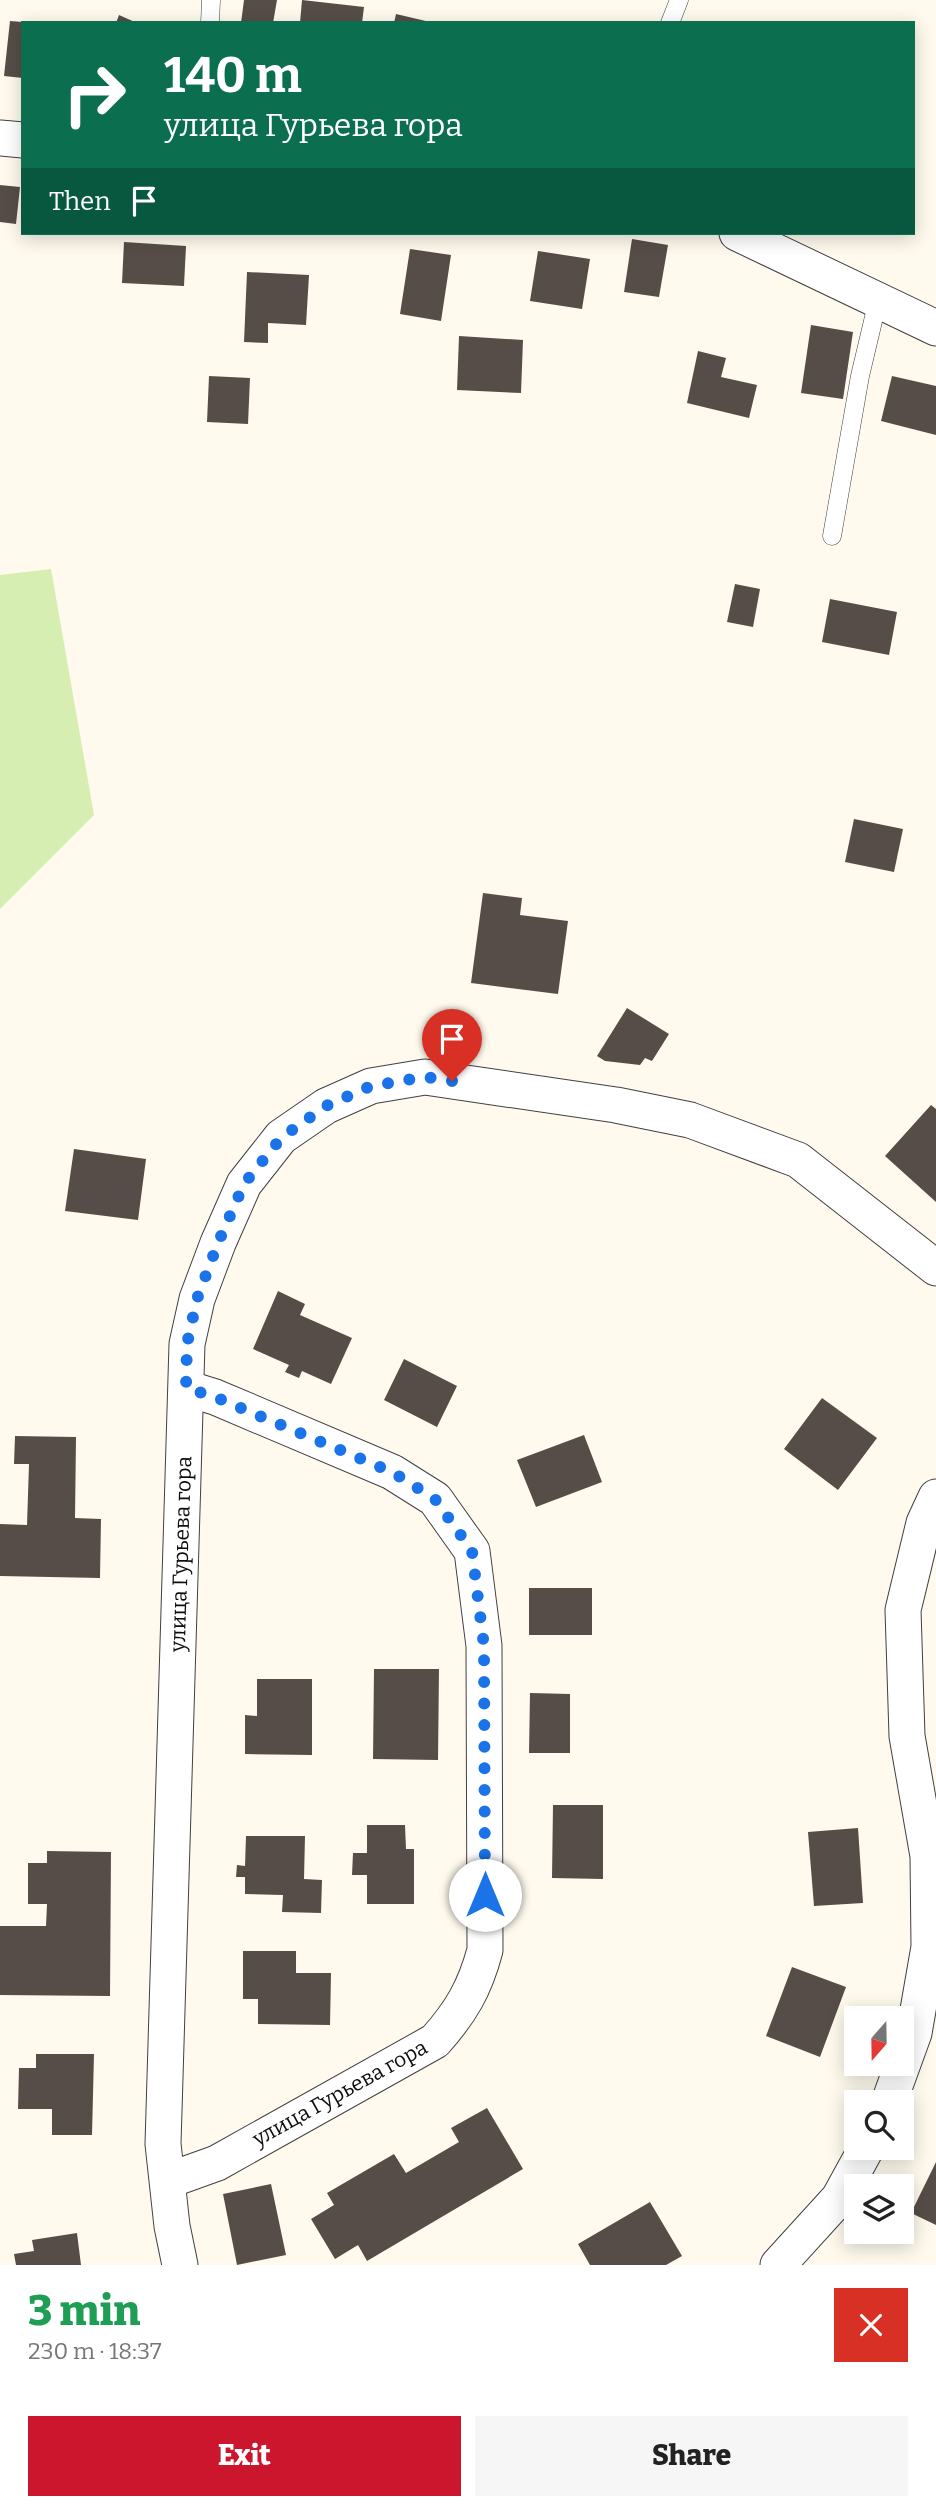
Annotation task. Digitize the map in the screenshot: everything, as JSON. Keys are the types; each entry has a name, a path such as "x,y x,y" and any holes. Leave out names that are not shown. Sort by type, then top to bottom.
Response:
{"street":[{"path":"0,138 21,140"},
{"path":"741,235 936,328"},
{"name":"улица Гурьева гора","path":"180,2265 163,2144 187,1344 197,1299 244,1184 281,1138 326,1106 371,1086 425,1077 615,1105 690,1120 798,1160 936,1269"},
{"name":"улица Гурьева гора","path":"167,2181 217,2163 435,2041 455,2019 477,1980 485,1950 484,1646 472,1551 435,1499 392,1472 215,1397 186,1388"},
{"path":"893,2090 914,2033 929,1947 928,1856 907,1736 903,1609 924,1522 936,1497"},
{"path":"778,2265 839,2198 860,2160"}],"lane":[{"path":"210,21 211,0"},
{"path":"671,21 679,0"},
{"path":"832,536 860,376 878,300"}],"green space":[{"path":"51,569 94,815 0,909 0,575"}],"building":[{"path":"244,0 277,0 273,21 241,21"},
{"path":"302,0 364,7 362,21 300,21"},
{"path":"396,14 426,21 394,21"},
{"path":"119,15 132,21 117,21"},
{"path":"10,21 21,22 21,78 4,76"},
{"path":"0,185 20,187 16,224 0,222"},
{"path":"632,239 668,245 659,297 624,292"},
{"path":"124,242 186,246 184,286 122,283"},
{"path":"410,249 451,255 441,321 400,314"},
{"path":"538,251 590,259 582,309 530,301"},
{"path":"247,272 309,275 306,325 268,323 268,343 244,342"},
{"path":"811,325 853,332 843,399 801,393"},
{"path":"459,336 523,340 521,393 457,390"},
{"path":"698,351 726,358 721,377 757,385 749,418 687,403"},
{"path":"209,376 250,378 248,424 207,422"},
{"path":"892,376 936,386 936,435 881,421"},
{"path":"735,584 760,589 753,627 727,622"},
{"path":"830,599 897,612 889,655 822,642"},
{"path":"854,819 903,829 894,872 845,862"},
{"path":"483,893 522,898 520,915 568,921 558,994 471,983"},
{"path":"627,1008 669,1034 652,1061 645,1058 640,1065 605,1061 597,1056"},
{"path":"931,1105 936,1109 936,1202 885,1156"},
{"path":"74,1149 146,1159 138,1220 65,1211"},
{"path":"278,1291 305,1304 300,1315 352,1338 331,1384 302,1371 299,1378 285,1372 289,1365 253,1349"},
{"path":"404,1359 457,1386 437,1427 384,1400"},
{"path":"822,1398 877,1438 838,1490 784,1449"},
{"path":"584,1435 602,1482 536,1507 517,1460"},
{"path":"15,1436 76,1437 75,1518 101,1519 100,1578 0,1576 0,1524 27,1525 29,1464 14,1464"},
{"path":"529,1588 592,1588 592,1635 529,1635"},
{"path":"374,1669 439,1669 438,1760 373,1759"},
{"path":"257,1679 312,1679 312,1755 245,1754 245,1715 257,1716"},
{"path":"530,1693 570,1694 570,1753 529,1753"},
{"path":"553,1805 603,1805 603,1879 552,1878"},
{"path":"367,1825 405,1825 406,1849 414,1849 414,1904 367,1904 367,1875 352,1875 353,1853 367,1853"},
{"path":"858,1828 863,1903 814,1906 808,1832"},
{"path":"246,1836 305,1836 304,1879 322,1880 321,1913 282,1912 283,1895 245,1894 245,1877 236,1877 237,1865 245,1866"},
{"path":"47,1851 111,1852 110,1996 0,1995 0,1926 46,1926 47,1904 28,1904 28,1863 47,1863"},
{"path":"243,1951 296,1951 296,1973 331,1973 330,2025 258,2024 258,1999 243,1999"},
{"path":"792,1967 846,1987 820,2057 766,2036"},
{"path":"36,2054 94,2054 92,2135 52,2135 52,2109 18,2109 19,2068 36,2068"},
{"path":"487,2108 523,2169 367,2261 358,2245 335,2259 311,2219 334,2205 327,2193 394,2154 406,2173 459,2142 451,2128"},
{"path":"936,2162 936,2225 914,2214 914,2207"},
{"path":"271,2184 286,2255 237,2265 223,2194"},
{"path":"650,2202 682,2256 666,2265 590,2265 578,2244"},
{"path":"77,2233 81,2265 16,2265 14,2254 34,2251 32,2240"}],"route":[{"path":"452,1081 425,1077 371,1086 326,1106 281,1138 244,1184 218,1243 197,1299 187,1344 186,1388 215,1397 392,1472 435,1499 472,1551 484,1646 485,1895"}]}
